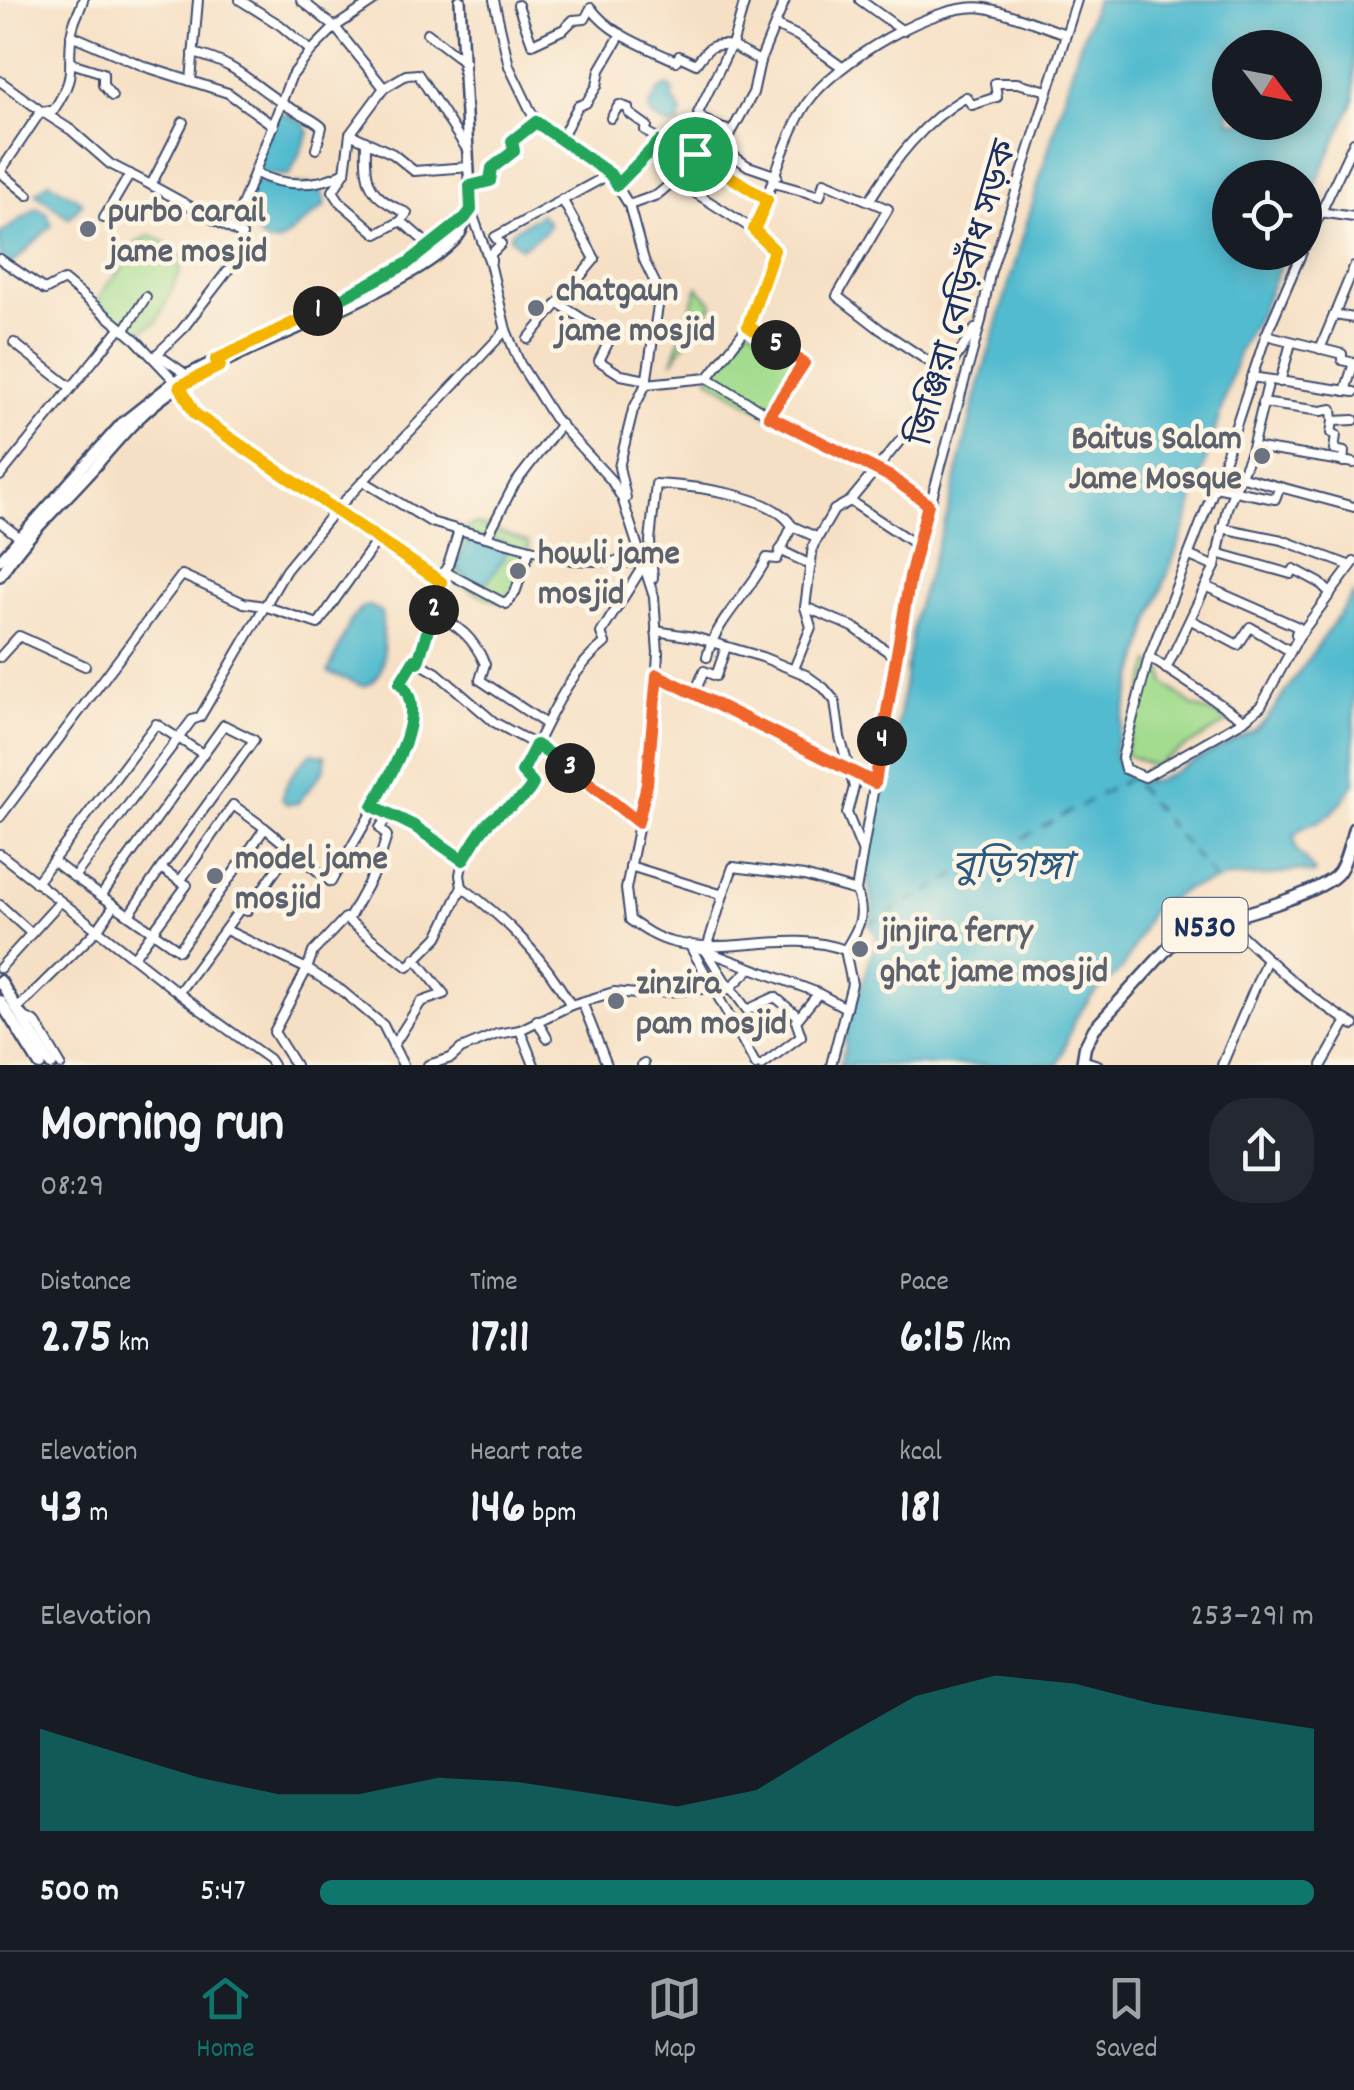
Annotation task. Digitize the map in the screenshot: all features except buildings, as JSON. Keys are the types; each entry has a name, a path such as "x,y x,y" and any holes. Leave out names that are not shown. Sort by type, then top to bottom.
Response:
{"highway":[{"name":"N530","path":"1082,1062 1094,1029 1178,938 1188,930 1330,882 1341,868 1354,828"},
{"path":"2,983 51,1065"},
{"path":"0,1002 22,1019 37,1065"}],"main road":[{"path":"178,384 187,375 365,299 418,268 463,231 470,186 460,0"},
{"path":"0,576 35,524 122,423 178,384 408,263 468,214"},
{"path":"0,560 35,524"}],"street":[{"path":"191,82 198,0"},
{"path":"240,0 311,50"},
{"path":"301,0 335,28 384,88"},
{"path":"233,230 291,78 311,50 375,0"},
{"path":"494,0 509,66 536,122 610,174 629,205 644,260 660,294 646,382 619,467 654,598"},
{"path":"746,0 732,46 698,114 731,133 753,93 760,61 785,0"},
{"path":"860,0 903,31"},
{"name":"জিঞ্জিরা বেড়িবাঁধ সড়ক","path":"845,950 865,924 856,892 862,850 928,504 981,321 990,274 1077,0"},
{"path":"41,111 54,111 68,90 71,35 76,16 86,1"},
{"path":"518,5 532,44 574,20 585,19 590,8 600,21 676,62 679,56 696,64 708,47 717,43 732,46 760,61"},
{"path":"754,230 792,132 808,102 842,68 930,16 982,8 1066,34"},
{"path":"776,26 798,36 842,68"},
{"path":"427,33 465,62"},
{"path":"560,140 578,106 586,103 596,86 600,70 621,34"},
{"path":"71,35 146,67 228,93 274,126"},
{"path":"193,53 223,60 283,104 312,118 322,127 316,149"},
{"path":"72,63 103,74 104,86 112,96"},
{"path":"366,143 368,186 386,204 407,213 378,234 358,220 333,191 345,172 350,134 384,88 406,75 418,74 468,151"},
{"path":"0,81 82,139 110,164 242,235 236,260 158,354 187,375"},
{"path":"869,201 904,147 950,106 966,97 972,105 997,97 995,83 1017,83 1048,91"},
{"path":"611,118 619,105 628,108 659,142 689,163 695,154"},
{"path":"28,195 0,172 41,111"},
{"path":"151,185 184,122"},
{"path":"470,186 490,181 492,168 514,151 512,141 536,122"},
{"path":"725,130 716,145 776,180 820,196 824,182 888,208 837,296 946,373"},
{"path":"350,134 393,154 414,171 469,166"},
{"path":"617,185 659,142"},
{"path":"680,142 767,200"},
{"path":"1322,208 1354,142"},
{"path":"256,173 284,182 330,182 345,172"},
{"path":"104,218 130,174"},
{"path":"490,263 491,254 500,244 495,237 610,174"},
{"path":"629,205 657,195 675,180 754,230 774,250 748,326 708,378"},
{"path":"528,339 595,259 562,199"},
{"path":"1322,212 1354,217"},
{"path":"468,214 490,263 506,330 538,394 612,480 630,517"},
{"path":"401,220 430,246"},
{"path":"0,259 46,290 64,280 178,384 195,414 441,582"},
{"path":"1320,349 1351,283 1354,267"},
{"path":"1295,270 1266,335 1221,471 1149,657 1122,758 1126,769 1145,777 1244,720 1261,706 1299,636 1351,564 1354,553"},
{"path":"0,476 146,298"},
{"path":"558,303 611,337 599,361 621,375 646,382 708,378 769,416 875,470 928,504"},
{"path":"1334,315 1354,318"},
{"path":"794,669 811,627 805,608 813,546 834,510 850,502 904,436 981,321"},
{"path":"748,326 804,363 769,416"},
{"path":"74,877 192,720 200,717 286,570 336,510 506,330"},
{"path":"1252,378 1350,392 1354,363 1342,360 1343,355 1266,335"},
{"path":"14,342 70,387"},
{"path":"1280,382 1292,343"},
{"path":"1166,668 1216,566 1222,528 1253,446 1269,380"},
{"path":"1262,403 1332,409 1334,450 1344,452 1343,462"},
{"path":"1333,421 1354,420"},
{"path":"487,537 514,484 561,424"},
{"path":"1253,446 1354,463"},
{"path":"1221,471 1354,506"},
{"path":"364,481 431,522 572,560 644,563"},
{"path":"818,538 792,526 786,515 767,504 696,488 656,484 650,541 657,675 647,784 626,889 630,920 652,935 707,948 846,1008"},
{"path":"1215,486 1276,499 1279,489"},
{"path":"850,502 918,546"},
{"path":"0,522 19,537"},
{"path":"721,661 702,655 767,558 777,559 792,526"},
{"path":"1222,528 1282,540 1351,564"},
{"path":"418,662 459,530"},
{"path":"0,817 182,576 244,603 318,624 378,539"},
{"path":"444,571 506,604 515,593 530,549"},
{"path":"780,550 811,565"},
{"path":"1217,553 1291,574 1294,569 1330,593"},
{"path":"1190,556 1216,566"},
{"path":"295,1065 274,1032 313,952 345,918 408,968 438,937 462,887 463,860 486,824 521,801 532,788 522,772 567,686 590,654 604,643 601,633 644,563"},
{"path":"1207,587 1298,627 1299,636"},
{"path":"805,608 838,619 897,658"},
{"path":"433,613 459,626 476,645 485,664 480,680 546,724"},
{"path":"1191,620 1238,645 1250,626 1290,651"},
{"path":"1162,623 1184,634"},
{"path":"656,631 710,642 794,669 819,683 835,700 854,786 847,814 862,850"},
{"path":"0,657 19,636 85,666"},
{"path":"695,692 704,670 716,676 726,647"},
{"path":"1149,657 1244,720"},
{"path":"180,880 233,804 331,882 400,757 412,710 409,692 400,683 414,660 437,673 494,722 586,779 638,822"},
{"path":"657,675 875,783"},
{"path":"36,883 156,724 203,754"},
{"path":"101,896 224,725 254,740 128,915"},
{"path":"373,806 414,826 463,860"},
{"path":"348,920 377,867 387,836 380,828 388,814"},
{"path":"53,861 179,950 265,828"},
{"path":"178,992 240,909 247,911 291,849"},
{"path":"0,854 270,1058 273,1065"},
{"path":"630,866 723,895"},
{"path":"134,956 187,885 161,868"},
{"path":"799,1017 775,997 747,1010 707,948 734,868 804,876 856,892"},
{"path":"462,887 528,942 571,1004"},
{"path":"0,968 60,902"},
{"path":"0,906 31,933"},
{"path":"61,1065 36,1022 22,1019 114,906"},
{"path":"1224,920 1330,1012 1351,1023 1322,1065"},
{"path":"226,930 341,990 383,1024 403,1065"},
{"path":"707,948 781,942 831,945 845,950 852,972 831,1065"},
{"path":"689,944 759,1065 801,1036 796,1021 818,994"},
{"path":"393,1046 422,1002 444,994 415,958"},
{"path":"1222,1065 1267,959"},
{"path":"428,1065 451,1058 461,1049 497,1034 520,1030 571,1004 614,992 718,993 730,988 751,968"},
{"path":"582,1002 607,1065"},
{"path":"538,1020 547,1038"},
{"path":"520,1030 534,1065"},
{"path":"776,1054 784,1065"},
{"path":"1082,1062 1098,1065"}],"green space":[{"path":"151,235 172,246 182,257 180,273 156,323 135,334 95,307 136,243"},
{"path":"698,287 713,304 672,362"},
{"path":"748,326 804,363 769,416 708,378"},
{"path":"476,524 528,542 526,567 502,603 471,591 450,574 448,562 459,530"},
{"path":"1151,662 1163,671 1165,683 1191,705 1230,721 1153,766 1125,754"}],"water":[{"name":"বুড়িগঙ্গা","path":"1096,0 1354,0 1354,100 1322,171 1322,160 1212,160 1212,270 1279,270 1240,348 1186,525 1151,618 1114,751 1128,775 1141,781 1156,781 1256,729 1354,593 1354,783 1331,813 1294,837 1296,849 1315,872 1298,870 1231,877 1186,889 1151,911 1124,967 1093,995 1075,1019 1058,1065 839,1065 845,1049 846,1018 858,998 877,936 869,924 874,908 866,874 870,835 895,741 915,614 947,515 977,392"},
{"path":"668,86 682,113 678,125 660,122 650,113 658,91"},
{"path":"278,111 304,123 309,133 289,176 259,173 259,154"},
{"path":"253,181 279,186 311,184 323,194 326,205 280,242 268,243 237,217"},
{"path":"49,182 83,202 69,218 36,193"},
{"path":"37,208 46,212 52,225 9,267 0,263 0,234"},
{"path":"541,214 549,224 545,232 521,248 510,237 512,231"},
{"path":"469,539 505,543 504,558 487,582 471,583 455,567"},
{"path":"371,606 381,612 382,668 378,676 362,686 328,672 351,620 363,607"},
{"path":"312,753 325,755 325,768 298,803 287,804 282,799 289,780"}],"ferry route":[{"path":"869,924 1130,778 1218,883"}],"place":[{"name":"purbo carail jame mosjid","path":"88,229"},
{"name":"chatgaun jame mosjid","path":"536,308"},
{"name":"Baitus Salam Jame Mosque","path":"1262,456"},
{"name":"howli jame mosjid","path":"518,571"},
{"name":"model jame mosjid","path":"215,876"},
{"name":"jinjira ferry ghat jame mosjid","path":"860,949"},
{"name":"zinzira pam mosjid","path":"616,1001"}],"route":[{"path":"536,122 610,174 617,185 659,142 689,163 695,154 767,200 754,230 774,250 748,326 804,363 769,416 891,477 928,504 910,577 875,783 657,675 647,784 638,822 536,745 522,772 532,788 521,801 486,824 463,860 414,826 373,806 400,757 412,710 409,692 400,683 414,660 418,662 441,582 232,442 195,414 180,386 220,366 216,360 306,318 408,263 465,218 471,210 470,186 490,181 492,168 514,151 512,141 536,122"}]}
